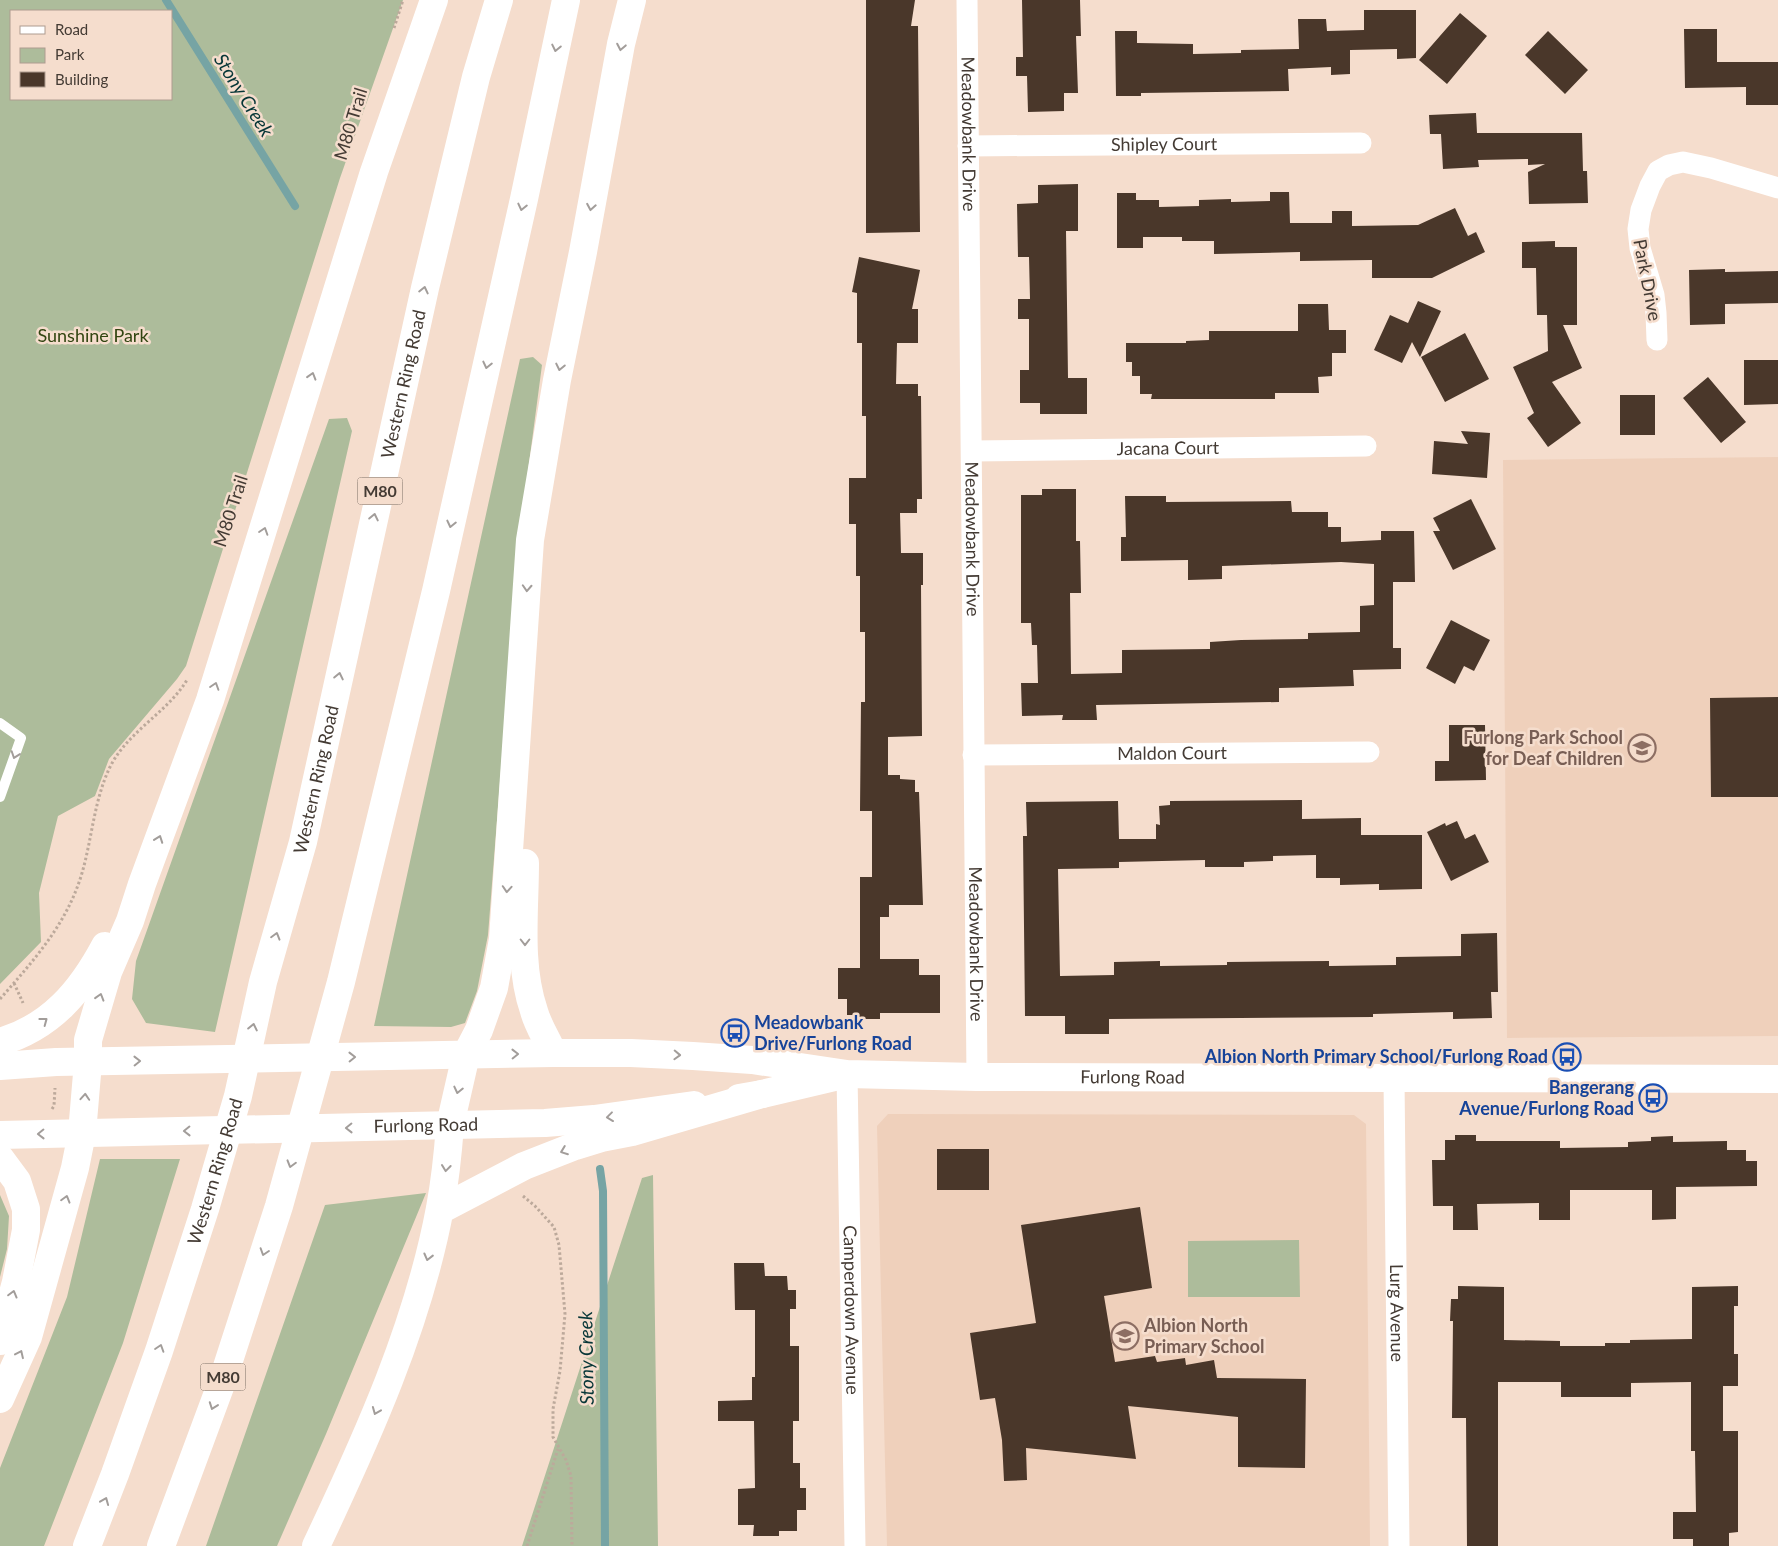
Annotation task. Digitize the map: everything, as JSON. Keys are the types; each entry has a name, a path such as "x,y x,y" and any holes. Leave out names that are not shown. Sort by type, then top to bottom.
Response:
{"main road":[{"path":"0,1399 28,1337 75,1168 82,1133 88,1040 108,972 130,921 210,700 280,480 374,172 434,0"},
{"name":"Western Ring Road","path":"87,1546 160,1351 238,1096 263,982 303,842 425,288 476,77 499,0"},
{"name":"M80","path":"161,1546 219,1388 279,1206 341,982 438,581 524,199 566,0"},
{"path":"316,1546 355,1463 397,1358 419,1294 440,1210 447,1166 450,1125 466,1055 479,1030 494,988 503,939 523,666 530,540 557,380 583,252 621,44 632,0"},
{"path":"523,666 525,963 534,1012 553,1053"},
{"path":"0,1042 41,1024 70,999 92,970 121,916 142,884"},
{"name":"Furlong Road","path":"0,1066 88,1062 630,1053 752,1060 847,1074 977,1077 1778,1079"},
{"name":"Furlong Road","path":"0,1135 545,1123 594,1119 762,1094 847,1074"},
{"path":"440,1210 524,1166 575,1146 601,1138 632,1132 762,1094"},
{"path":"0,1158 17,1181 26,1209 26,1230 16,1282 0,1341"}],"street":[{"name":"Meadowbank Drive","path":"967,0 977,1077"},
{"name":"Shipley Court","path":"968,146 1361,143"},
{"name":"Park Drive","path":"1657,340 1654,295 1640,248 1638,229 1641,210 1658,171 1669,165 1683,162 1711,168 1778,188"},
{"name":"Jacana Court","path":"972,451 1366,446"},
{"name":"Maldon Court","path":"973,755 1369,752"},
{"name":"Camperdown Avenue","path":"847,1074 855,1546"},
{"name":"Lurg Avenue","path":"1394,1079 1398,1546"}],"lane":[{"path":"0,723 21,738 0,796"}],"path":[{"path":"394,28 402,0"},
{"path":"0,999 48,942 69,908 83,872 100,796 110,767 126,743 171,701 190,675"},
{"path":"14,983 17,990"},
{"path":"520,1194 535,1206 554,1227 559,1245 565,1314 560,1371 553,1409 553,1437 558,1449 566,1460 571,1476 572,1546"},
{"path":"527,1546 558,1449"}],"shaded area":[{"name":"Furlong Park School for Deaf Children","path":"1778,457 1778,1036 1507,1038 1503,460"},
{"name":"Albion North Primary School","path":"888,1114 1354,1115 1366,1124 1370,1546 887,1546 877,1126"}],"green space":[{"name":"Sunshine Park","path":"0,0 403,0 340,178 186,666 109,759 95,796 58,816 39,893 41,942 0,984"},
{"path":"533,357 542,365 519,539 488,935 477,991 465,1023 451,1027 374,1026 520,359"},
{"path":"347,418 352,431 215,1032 146,1023 132,999 136,961 329,419"},
{"path":"100,1159 180,1159 123,1343 44,1546 0,1546 0,1468 67,1297"},
{"path":"653,1175 658,1546 522,1546 642,1178"},
{"path":"426,1193 326,1434 277,1546 206,1546 325,1205"},
{"path":"0,1195 9,1216 7,1249 0,1277"},
{"path":"1299,1240 1300,1297 1188,1297 1188,1241"}],"building":[{"path":"866,0 915,0 911,26 918,26 920,232 866,233"},
{"path":"1022,0 1080,0 1081,36 1076,36 1078,93 1064,93 1064,111 1028,112 1027,76 1016,76 1016,57 1023,57"},
{"path":"1364,10 1416,10 1416,58 1397,59 1397,49 1350,50 1350,74 1331,75 1331,67 1288,69 1289,91 1141,93 1141,96 1116,96 1115,31 1137,31 1137,43 1193,44 1193,54 1241,53 1241,50 1299,49 1298,19 1326,19 1327,31 1364,30"},
{"path":"1460,13 1487,36 1447,84 1419,60"},
{"path":"1684,29 1717,29 1717,62 1778,62 1778,105 1746,105 1746,87 1685,88"},
{"path":"1548,31 1588,70 1565,94 1525,55"},
{"path":"1476,113 1477,133 1582,133 1583,171 1587,171 1588,203 1529,204 1528,172 1545,164 1528,165 1528,159 1478,160 1479,167 1443,169 1441,134 1430,134 1429,115"},
{"path":"1078,184 1078,231 1066,231 1068,378 1087,378 1087,414 1040,414 1040,403 1020,403 1020,370 1029,370 1029,319 1018,319 1018,299 1030,299 1029,257 1018,257 1017,204 1038,203 1038,185"},
{"path":"1270,192 1289,192 1290,223 1332,223 1332,211 1352,211 1352,226 1418,225 1455,208 1468,236 1476,232 1485,252 1432,278 1372,278 1372,260 1300,261 1300,252 1214,254 1214,241 1182,241 1182,237 1143,237 1143,248 1117,248 1117,193 1136,193 1136,200 1159,200 1159,207 1199,206 1199,200 1231,199 1231,202 1270,201"},
{"path":"1555,241 1555,247 1577,247 1577,325 1563,325 1582,368 1552,382 1581,423 1548,447 1527,418 1534,413 1513,367 1548,351 1547,315 1537,315 1536,268 1522,268 1522,242"},
{"path":"859,257 920,270 912,309 918,309 918,343 897,343 896,384 918,384 918,396 921,396 922,499 917,499 917,513 900,513 901,553 923,553 923,585 921,585 922,736 888,737 888,775 900,775 900,779 915,780 915,792 919,792 923,905 889,905 889,917 880,917 880,959 919,959 919,975 940,975 940,1013 880,1013 880,1019 859,1019 859,1015 847,1015 847,999 838,999 838,968 860,968 860,877 872,877 872,811 860,811 861,702 865,702 865,632 860,632 860,576 856,576 856,524 849,524 849,478 866,478 866,416 862,416 862,343 857,343 857,293 852,292"},
{"path":"1725,269 1725,272 1778,271 1778,303 1725,304 1725,324 1690,325 1689,270"},
{"path":"1418,301 1441,311 1420,357 1412,342 1402,363 1374,350 1390,315 1408,323"},
{"path":"1298,304 1328,304 1329,330 1346,330 1346,353 1332,353 1332,376 1318,377 1319,393 1275,393 1275,399 1151,399 1152,394 1140,394 1140,376 1132,376 1132,362 1126,362 1126,343 1186,343 1186,341 1209,340 1209,331 1298,331"},
{"path":"1465,333 1489,379 1445,402 1421,357"},
{"path":"1744,360 1778,360 1778,404 1744,405"},
{"path":"1708,377 1746,422 1721,443 1683,398"},
{"path":"1620,395 1655,395 1655,435 1620,435"},
{"path":"1461,431 1490,433 1487,478 1432,474 1434,441 1468,444"},
{"path":"1042,489 1076,489 1076,541 1080,541 1081,593 1070,593 1071,674 1122,673 1122,650 1210,649 1210,642 1308,639 1308,633 1360,632 1360,606 1374,605 1374,564 1341,562 1222,566 1222,579 1188,580 1188,560 1121,561 1121,537 1126,537 1125,496 1166,496 1166,502 1291,501 1292,512 1328,512 1328,527 1341,527 1341,542 1381,540 1381,531 1414,531 1415,582 1393,582 1393,648 1401,648 1401,669 1353,670 1354,686 1279,688 1279,702 1096,705 1097,720 1062,720 1063,715 1022,716 1021,683 1038,683 1037,645 1032,645 1031,623 1021,623 1021,495 1042,495"},
{"path":"1471,499 1496,549 1453,570 1433,531 1440,531 1433,518"},
{"path":"1451,620 1490,640 1474,671 1464,666 1455,684 1426,668"},
{"path":"1778,697 1778,797 1711,797 1710,698"},
{"path":"1449,725 1485,725 1486,780 1435,781 1435,761 1449,761"},
{"path":"1302,800 1302,819 1361,818 1361,835 1422,835 1422,889 1379,890 1379,884 1340,885 1340,878 1316,878 1316,855 1273,856 1273,861 1244,862 1244,867 1205,867 1205,860 1119,862 1119,868 1058,869 1060,976 1114,975 1114,962 1160,961 1160,966 1227,965 1227,962 1329,961 1329,966 1396,965 1396,957 1461,956 1461,934 1497,933 1498,992 1491,992 1492,1018 1453,1019 1453,1012 1373,1014 1373,1017 1109,1019 1109,1034 1065,1034 1065,1016 1025,1016 1023,836 1027,836 1026,802 1118,801 1119,839 1156,839 1156,824 1160,825 1159,806 1170,805 1170,801"},
{"path":"1457,821 1465,839 1475,834 1489,862 1451,881 1427,832 1445,823 1446,826"},
{"path":"1455,1135 1476,1135 1476,1141 1560,1141 1560,1148 1628,1147 1628,1142 1651,1141 1651,1137 1673,1136 1673,1142 1727,1141 1727,1150 1746,1150 1746,1161 1757,1161 1757,1186 1676,1187 1676,1219 1652,1220 1652,1190 1570,1190 1570,1220 1539,1220 1539,1203 1477,1204 1478,1230 1453,1230 1453,1206 1433,1206 1432,1160 1445,1160 1445,1140 1455,1140"},
{"path":"937,1149 989,1149 989,1190 937,1190"},
{"path":"1140,1207 1152,1288 1104,1296 1115,1362 1155,1356 1157,1362 1185,1358 1186,1365 1214,1360 1217,1378 1306,1379 1305,1468 1238,1467 1238,1417 1128,1406 1136,1459 1026,1448 1027,1480 1004,1481 1002,1440 995,1398 980,1400 970,1333 1036,1323 1021,1225"},
{"path":"734,1263 764,1263 765,1276 787,1276 788,1290 796,1290 796,1309 790,1309 790,1346 799,1346 799,1421 793,1421 793,1463 800,1463 800,1488 806,1488 806,1510 797,1510 797,1531 779,1531 779,1536 753,1536 754,1525 738,1525 738,1489 755,1488 754,1421 718,1421 718,1401 752,1400 752,1377 755,1377 755,1310 735,1310"},
{"path":"1458,1286 1504,1287 1504,1340 1560,1341 1560,1346 1605,1346 1605,1343 1630,1343 1630,1340 1692,1339 1692,1287 1738,1286 1738,1306 1734,1306 1734,1354 1738,1354 1738,1386 1723,1386 1723,1431 1738,1431 1738,1532 1729,1533 1729,1546 1693,1546 1693,1539 1673,1539 1673,1512 1696,1512 1695,1451 1691,1451 1691,1382 1631,1383 1631,1397 1561,1397 1561,1382 1498,1382 1498,1546 1467,1546 1466,1418 1452,1418 1453,1321 1450,1321 1451,1299 1458,1299"}],"waterway":[{"name":"Stony Creek","path":"166,0 295,206"},
{"name":"Stony Creek","path":"600,1169 603,1191 605,1546"}],"place":[{"name":"Furlong Park School for Deaf Children","path":"1642,748"},
{"name":"Meadowbank Drive/Furlong Road","path":"735,1033"},
{"name":"Albion North Primary School/Furlong Road","path":"1567,1057"},
{"name":"Bangerang Avenue/Furlong Road","path":"1653,1098"},
{"name":"Albion North Primary School","path":"1125,1336"}]}
